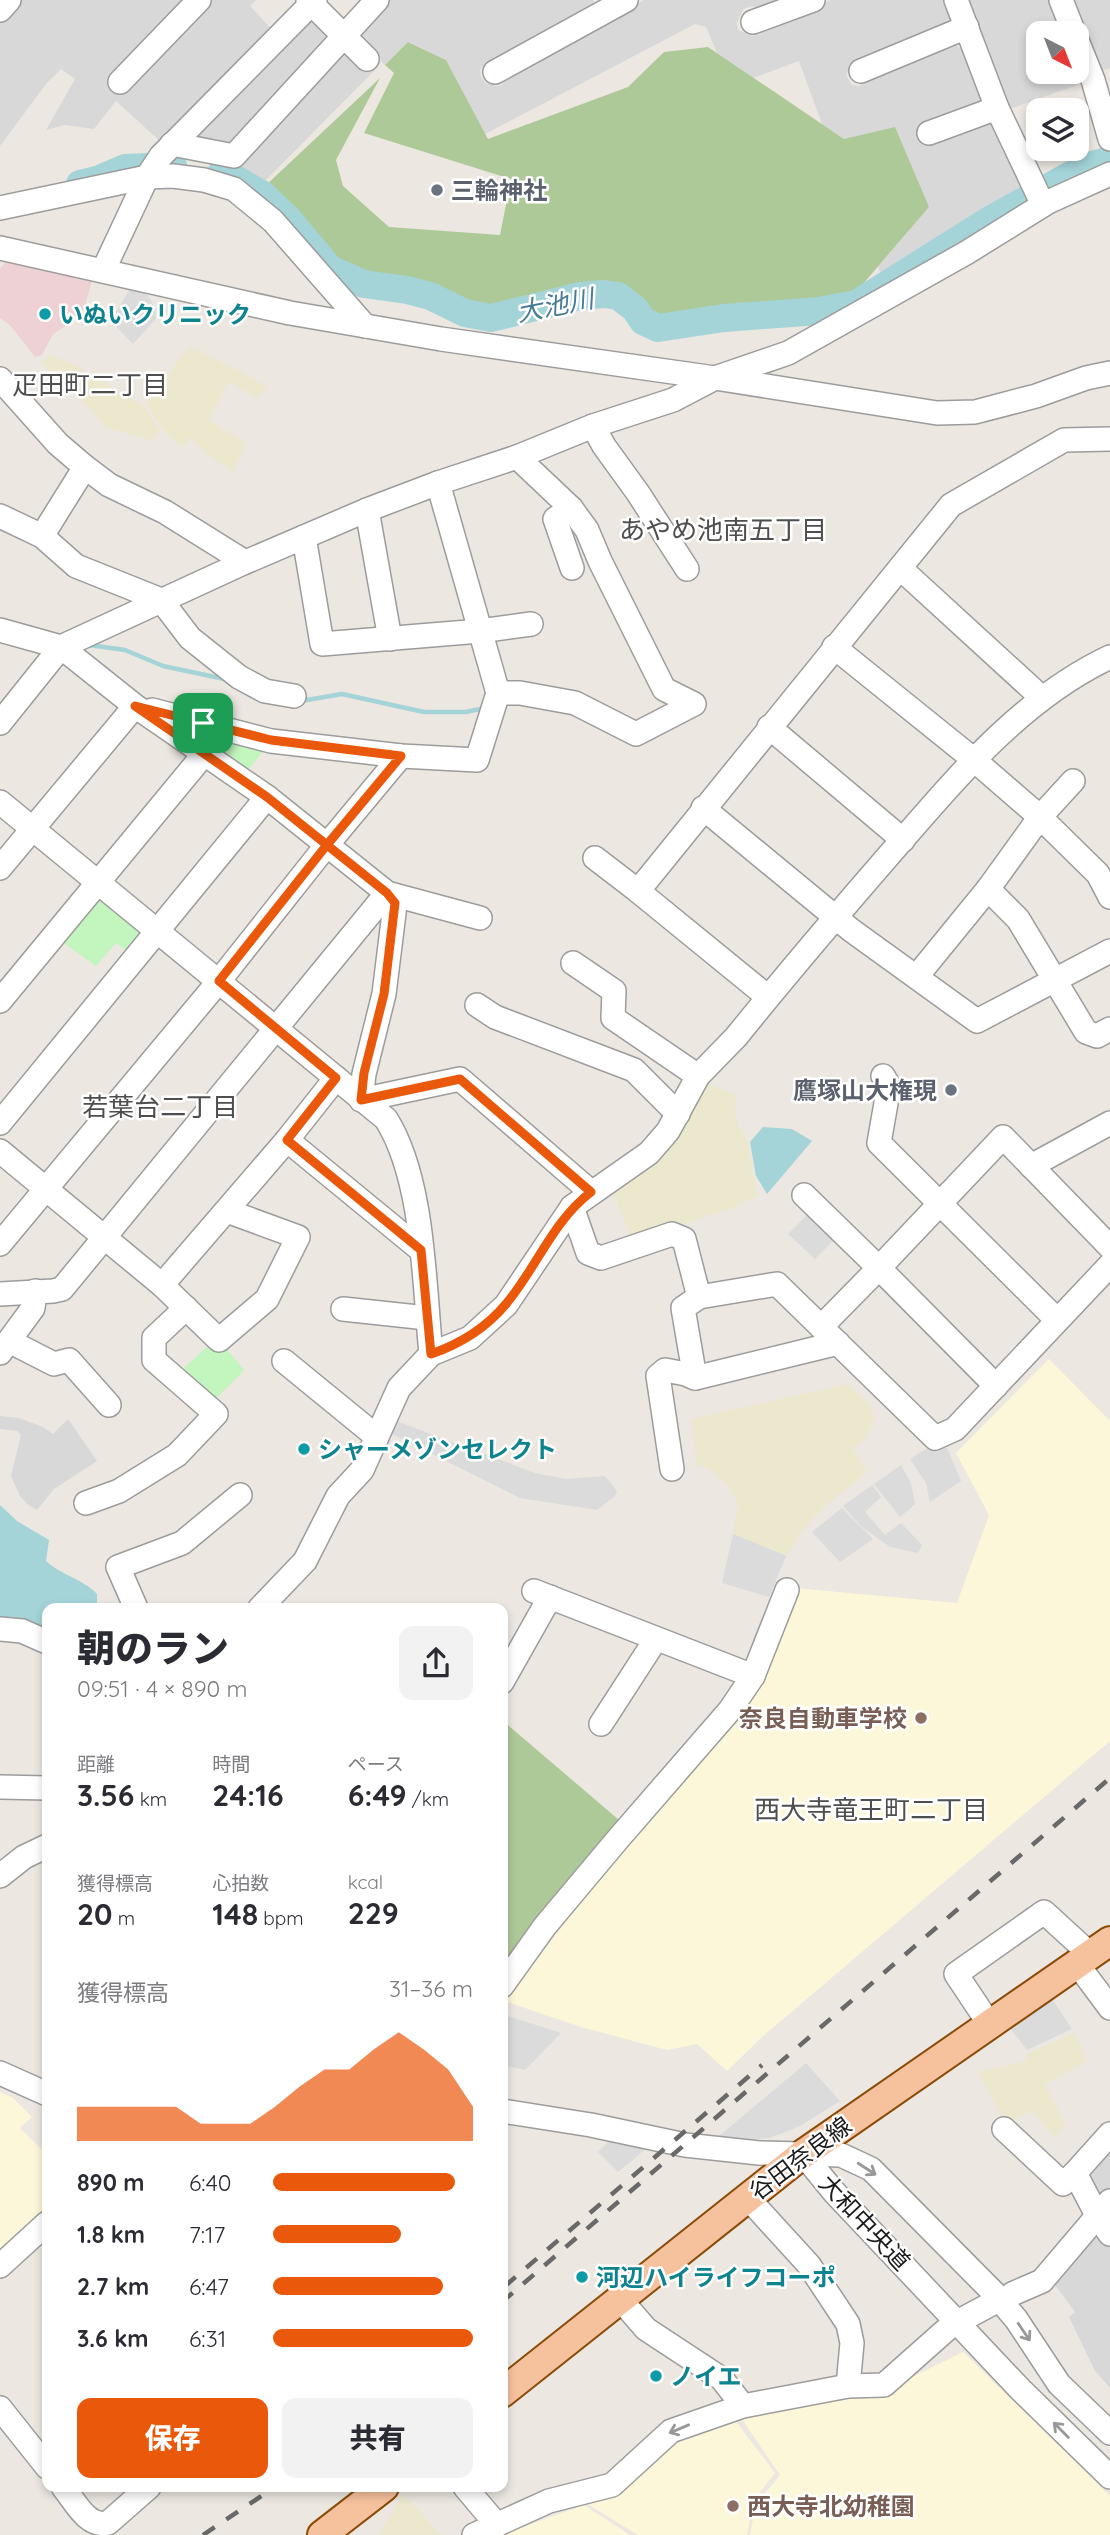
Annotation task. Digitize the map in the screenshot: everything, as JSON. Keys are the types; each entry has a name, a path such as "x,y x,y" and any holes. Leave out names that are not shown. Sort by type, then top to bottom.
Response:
{"main road":[{"name":"谷田奈良線","path":"508,2388 803,2154 1093,1954"},
{"path":"322,2535 378,2492"}],"street":[{"path":"0,10 9,0"},
{"path":"120,82 199,0"},
{"path":"167,150 234,156 377,0"},
{"path":"753,22 813,0"},
{"path":"956,0 997,107 1043,205"},
{"path":"1061,0 1069,21"},
{"path":"103,271 147,177 167,150 312,1 367,59"},
{"path":"495,72 611,3"},
{"path":"861,71 967,27"},
{"path":"1089,57 1102,77 1110,139"},
{"path":"929,133 997,107"},
{"path":"0,723 61,647 245,562 367,510 517,457 593,426 673,400 715,378 788,353 870,309 1043,205 1110,174"},
{"path":"0,208 147,177 173,176 204,180 234,189 273,221 365,326"},
{"path":"0,248 290,313 441,339 937,413 975,412 1110,373"},
{"path":"0,379 58,444 109,485 165,512 245,562"},
{"path":"593,426 687,569"},
{"path":"638,891 951,505 1063,440 1110,439"},
{"path":"498,693 520,693 575,703 636,734 694,704 664,689 587,530 571,508 517,457"},
{"path":"42,536 85,467"},
{"path":"135,706 271,740 401,756 477,760 498,693 438,483"},
{"path":"571,508 555,519 572,568"},
{"path":"367,510 390,639"},
{"path":"0,516 42,536 76,566 161,600 190,638 230,671 265,691 294,696"},
{"path":"304,537 323,644 531,624"},
{"path":"900,568 1042,698"},
{"path":"0,629 61,647 135,706 267,797 387,893 395,903 384,994 364,1073 361,1100"},
{"path":"834,647 1040,817 1098,874 1110,897"},
{"path":"265,1603 305,1561 338,1496 362,1470 399,1388 431,1354 470,1338 506,1305 572,1207 649,1153 668,1131 698,1076 736,1037 973,759 1042,698 1081,671 1110,657"},
{"path":"0,869 135,706"},
{"path":"769,727 903,840"},
{"path":"0,1001 205,753"},
{"path":"0,1244 219,981 401,756"},
{"path":"917,976 988,889 1040,817 1073,781"},
{"path":"0,1123 267,797"},
{"path":"0,802 386,1119 395,1133 411,1181 431,1354"},
{"path":"703,808 836,917 977,1021 1110,951"},
{"path":"595,858 768,997"},
{"path":"988,889 1018,919 1086,1031 1097,1036 1110,1029"},
{"path":"387,893 480,918"},
{"path":"0,1294 62,1289 387,893"},
{"path":"573,963 614,991 613,1018 698,1076"},
{"path":"477,1005 495,1017 634,1070 678,1114"},
{"path":"883,1076 890,1086 879,1143 1057,1320"},
{"path":"162,1285 287,1140 336,1078"},
{"path":"361,1100 460,1079 591,1192"},
{"path":"1031,1166 1110,1123"},
{"path":"821,1327 1003,1137 1110,1247"},
{"path":"287,1140 421,1250"},
{"path":"0,1151 162,1285 219,1340 267,1299 298,1237 227,1211"},
{"path":"804,1195 996,1386"},
{"path":"572,1207 588,1252 601,1258 672,1234 684,1239 699,1297"},
{"path":"695,1378 683,1308 699,1297 777,1284 935,1438 955,1429 1057,1320 1106,1280"},
{"path":"35,1291 33,1308 4,1347 54,1364 69,1360 109,1405"},
{"path":"86,1503 119,1491 177,1455 216,1414 154,1360 154,1338 186,1308"},
{"path":"342,1309 427,1318"},
{"path":"672,1469 658,1376 665,1370 695,1378 838,1343"},
{"path":"284,1361 377,1437"},
{"path":"134,1603 118,1567 182,1544 240,1495"},
{"path":"508,1978 545,1926 730,1710 753,1676 787,1590"},
{"path":"508,1669 542,1594 753,1676"},
{"path":"0,1629 22,1631 42,1640"},
{"path":"601,1724 656,1639"},
{"path":"0,1787 42,1788"},
{"path":"0,1876 24,1857 42,1848"},
{"path":"990,2025 956,1974 1044,1912 1093,1954 1110,2008"},
{"path":"0,2073 42,2092"},
{"path":"508,2112 591,2125 685,2145 803,2154"},
{"path":"1003,2129 1063,2184 1110,2134"},
{"name":"大和中央道","path":"803,2154 841,2154 871,2169 993,2292 1016,2319 1059,2384 1110,2434"},
{"name":"大和中央道","path":"803,2154 834,2192 1020,2389 1110,2477"},
{"path":"474,2535 549,2501 612,2486 671,2431 743,2406 848,2386 884,2385 956,2324 1001,2299 1042,2281 1106,2217 1075,2173"},
{"path":"747,2197 809,2265 848,2324 852,2343 848,2386"},
{"path":"0,2266 42,2227"},
{"path":"620,2300 646,2329 722,2379 743,2406"},
{"path":"0,2408 42,2461"},
{"path":"67,2492 91,2522 99,2525 108,2523 143,2492"},
{"path":"469,2492 497,2525"}],"shaded area":[{"path":"18,0 193,0 153,55 159,58 168,43 210,0 256,0 250,6 273,31 162,143 116,101 94,129 65,125 46,130 75,79 61,69 46,84 0,146 0,18"},
{"path":"388,0 593,0 595,4 591,13 503,58 496,56 485,63 480,70 481,77 486,83 495,86 502,85 511,72 644,0 792,0 758,9 752,6 743,9 737,23 738,30 754,36 761,34 768,26 831,0 948,0 956,19 949,32 855,64 846,75 852,85 859,86 870,78 956,46 968,51 985,95 980,105 987,119 997,123 1030,193 883,280 878,267 929,207 822,124 799,61 753,78 717,53 706,27 695,24 485,134 446,60 409,42 385,65 356,37"},
{"path":"964,0 1050,0 1058,21 1026,21 1026,84 1080,84 1041,98 1026,98 1026,103 1007,110"},
{"path":"1066,0 1110,0 1110,68 1099,72 1089,50 1089,21 1076,21"},
{"path":"309,17 336,34 234,147 184,145"},
{"path":"343,47 351,48 374,71 261,185 222,171 226,163"},
{"path":"7,260 92,281 84,309 73,321 53,334 42,355 35,357 10,325 0,318 0,269"},
{"path":"131,287 145,291 156,309 155,320 133,344 111,321"},
{"path":"189,346 267,386 258,399 229,382 209,420 247,443 232,472 206,453 191,437 182,447 165,432 146,405"},
{"path":"51,355 85,369 64,386 41,361"},
{"path":"93,371 117,392 143,405 160,431 153,441 105,427 72,388"},
{"path":"706,1083 736,1095 735,1110 739,1127 748,1143 757,1196 734,1207 633,1242 613,1191"},
{"path":"812,1210 838,1236 815,1259 788,1234"},
{"name":"奈良自動車学校","path":"1049,1359 1110,1421 1110,1741 762,2037 727,2071 697,2044 667,2050 581,2027 508,2002 508,1996 645,1821 750,1696 795,1588 957,1603 989,1515 956,1453"},
{"path":"848,1384 873,1408 870,1412 875,1416 865,1439 852,1450 867,1472 825,1506 800,1533 787,1556 733,1534 738,1503 728,1485 708,1468 697,1466 691,1419"},
{"path":"0,1416 19,1418 53,1434 68,1419 97,1461 54,1489 37,1510 20,1496 11,1476 21,1435 17,1431 0,1429"},
{"path":"394,1420 535,1473 566,1479 605,1476 617,1491 615,1496 597,1510 520,1498 388,1432"},
{"path":"931,1446 947,1448 961,1481 930,1502 926,1483 910,1459"},
{"path":"901,1465 911,1483 915,1504 900,1517 874,1484"},
{"path":"872,1485 881,1497 865,1512 885,1535 901,1523 922,1545 918,1553 890,1547 862,1527 843,1506"},
{"path":"842,1508 873,1539 840,1562 812,1532"},
{"path":"733,1534 786,1556 769,1597 722,1583"},
{"path":"1052,1999 1072,2029 1027,2050 1010,2028"},
{"path":"508,2016 561,2033 525,2070 508,2066"},
{"path":"1074,2033 1087,2061 1045,2084 1066,2126 1054,2137 1031,2111 1006,2124 978,2072 1027,2061 1026,2054"},
{"path":"806,2063 840,2101 800,2126 770,2138 747,2140 719,2136"},
{"path":"0,2092 13,2098 32,2117 20,2128 42,2150 42,2219 0,2255"},
{"path":"611,2139 650,2145 618,2172 598,2152"},
{"path":"1110,2141 1110,2193 1099,2207 1084,2169"},
{"path":"1096,2232 1110,2244 1110,2388 1095,2371 1069,2317 1075,2312 1053,2282"},
{"path":"963,2352 1110,2496 1110,2535 750,2535 753,2519 763,2496 780,2475 739,2415 882,2392"},
{"path":"731,2415 775,2473 760,2492 747,2535 638,2535 584,2502 673,2433"},
{"path":"403,2494 441,2535 379,2535"},
{"path":"584,2505 630,2535 501,2535"}],"green space":[{"path":"408,42 446,60 488,139 628,87 664,52 708,47 844,139 895,127 929,207 851,298 665,319 606,286 489,312 434,292 340,265 264,187 380,78 336,160 343,186 389,227 500,235 511,179 364,133 394,73 385,65"},
{"path":"179,722 268,745 244,775"},
{"path":"101,896 143,931 131,954 116,943 96,966 58,939"},
{"path":"212,1342 225,1347 244,1370 216,1399 184,1368"},
{"path":"508,1725 619,1820 508,1962"}],"water":[{"path":"763,1127 792,1129 812,1141 767,1194 756,1176 750,1142"},
{"path":"0,1505 17,1521 49,1540 46,1561 85,1584 97,1594 97,1603 42,1603 42,1633 0,1620"}],"waterway":[{"name":"大池川","path":"220,175 237,180 263,195 288,219 330,269 364,284 430,296 465,313 491,318 580,296 618,296 635,309 643,321 658,328 724,318 819,311 856,304 988,221 1085,167 1110,160"},
{"name":"大池川","path":"80,184 125,168 173,166"},
{"path":"89,645 125,650 163,666 229,680"},
{"path":"301,701 342,694 424,712 466,712 485,708"}],"railway":[{"path":"508,2297 1110,1778"},
{"path":"508,2283 762,2065"},
{"path":"203,2535 268,2492"}],"place":[{"name":"三輪神社","path":"437,190"},
{"name":"いぬいクリニック","path":"45,314"},
{"name":"鷹塚山大権現","path":"951,1090"},
{"name":"シャーメゾンセレクト","path":"304,1449"},
{"name":"奈良自動車学校","path":"921,1718"},
{"name":"河辺ハイライフコーポ","path":"582,2277"},
{"name":"ノイエ","path":"656,2376"},
{"name":"西大寺北幼稚園","path":"733,2506"}],"district":[{"name":"疋田町二丁目","path":"90,384"},
{"name":"あやめ池南五丁目","path":"723,529"},
{"name":"若葉台二丁目","path":"160,1106"},
{"name":"西大寺竜王町二丁目","path":"871,1809"}],"route":[{"path":"203,723 135,706 267,797 326,846 387,893 395,903 384,994 364,1073 361,1100 460,1079 591,1192 572,1207 506,1305 470,1338 450,1348 431,1354 421,1250 287,1140 336,1078 219,981 326,846 401,756 271,740 203,723"}]}
